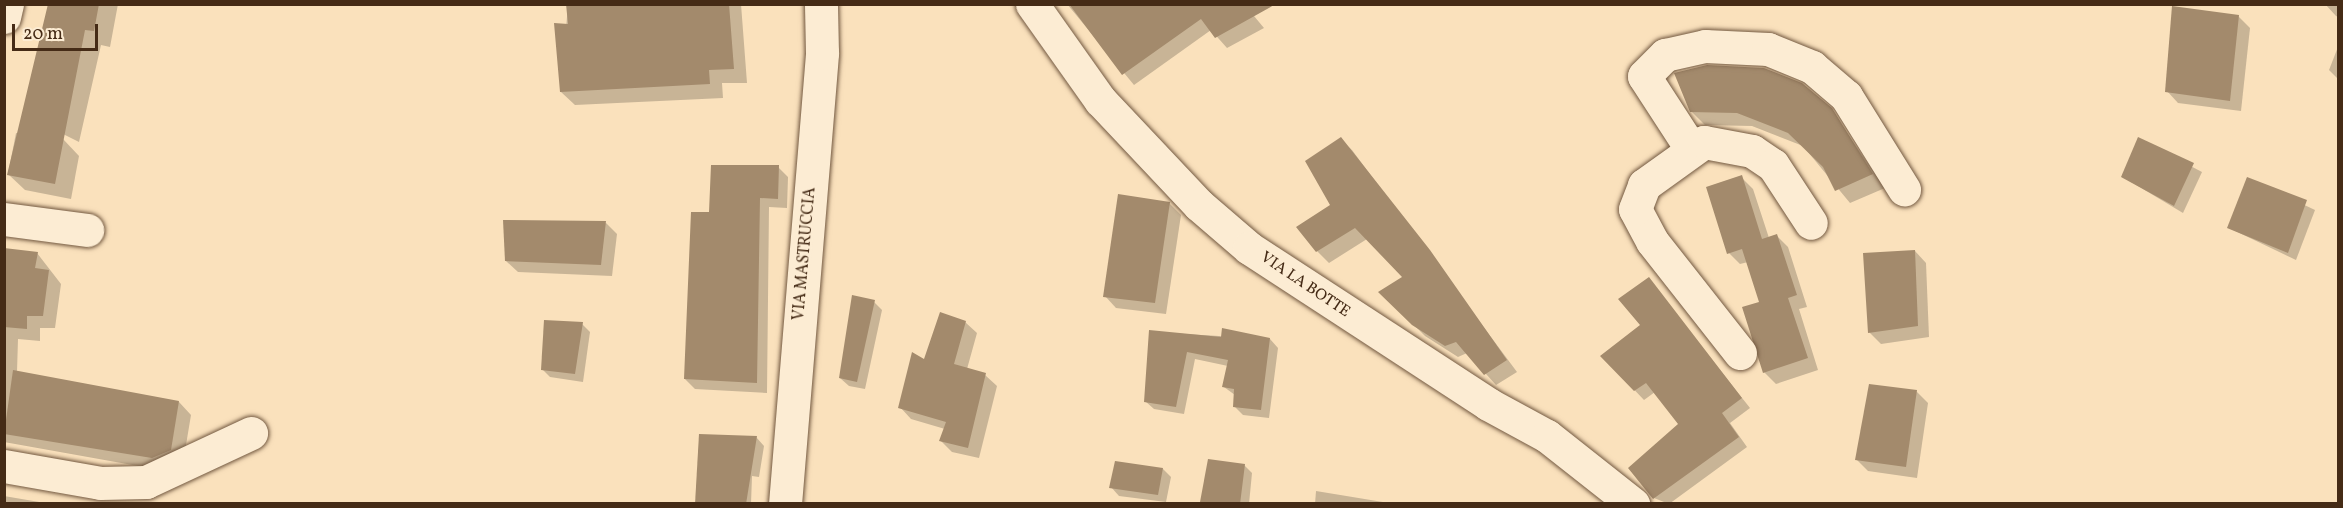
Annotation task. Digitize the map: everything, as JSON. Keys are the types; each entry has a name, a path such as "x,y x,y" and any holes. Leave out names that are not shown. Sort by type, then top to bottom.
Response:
{"street":[{"path":"4,17 7,4"},
{"name":"VIA MASTRUCCIA","path":"785,504 822,53 821,4"},
{"name":"VIA LA BOTTE","path":"1032,4 1100,100 1199,205 1249,248 1488,404 1547,436 1633,504"},
{"path":"1692,150 1644,76 1665,55 1705,46 1768,49 1812,67 1846,96 1905,189"},
{"path":"1740,353 1652,241 1635,209 1644,185 1704,142 1752,150 1773,165 1811,223"},
{"path":"4,219 87,230"},
{"path":"4,466 100,483 146,482 251,433"}],"building":[{"path":"48,4 99,4 94,31 85,30 55,184 7,175"},
{"path":"566,4 729,4 734,69 709,70 710,84 560,92 554,23 568,24"},
{"path":"1069,4 1276,4 1215,38 1201,19 1122,75"},
{"path":"2172,6 2239,15 2230,101 2165,92"},
{"path":"1707,65 1764,68 1802,83 1832,108 1873,174 1835,191 1823,167 1788,133 1737,113 1690,112 1674,73"},
{"path":"1341,137 1430,250 1507,360 1484,375 1456,342 1445,346 1412,325 1378,292 1402,277 1355,228 1316,252 1296,227 1330,205 1305,161"},
{"path":"2138,137 2194,163 2174,206 2121,177"},
{"path":"711,165 779,165 778,199 760,198 757,383 684,379 691,212 709,212"},
{"path":"1742,175 1762,239 1777,234 1797,295 1788,298 1808,358 1763,373 1742,307 1759,302 1742,249 1727,254 1706,187"},
{"path":"2247,177 2307,200 2288,253 2227,228"},
{"path":"1118,194 1170,202 1155,303 1103,297"},
{"path":"503,220 606,221 601,265 505,261"},
{"path":"4,248 38,252 35,268 49,270 43,316 27,316 27,329 4,327"},
{"path":"1915,250 1918,326 1868,333 1863,253"},
{"path":"1649,277 1742,398 1722,413 1739,437 1653,499 1628,468 1678,424 1646,383 1634,391 1600,356 1640,325 1618,299"},
{"path":"852,295 875,300 857,382 839,378"},
{"path":"940,312 966,321 954,364 986,373 968,448 939,441 946,422 898,408 912,352 924,359"},
{"path":"544,320 583,322 575,374 541,370"},
{"path":"1222,328 1270,338 1261,410 1233,407 1234,389 1222,387 1228,360 1187,352 1176,407 1144,402 1149,330 1221,337"},
{"path":"13,370 179,401 171,450 152,458 4,434"},
{"path":"1869,384 1917,390 1906,467 1855,460"},
{"path":"699,434 757,436 746,504 695,504"},
{"path":"1208,459 1245,464 1240,504 1200,502"},
{"path":"1115,461 1163,468 1158,495 1109,488"}]}
